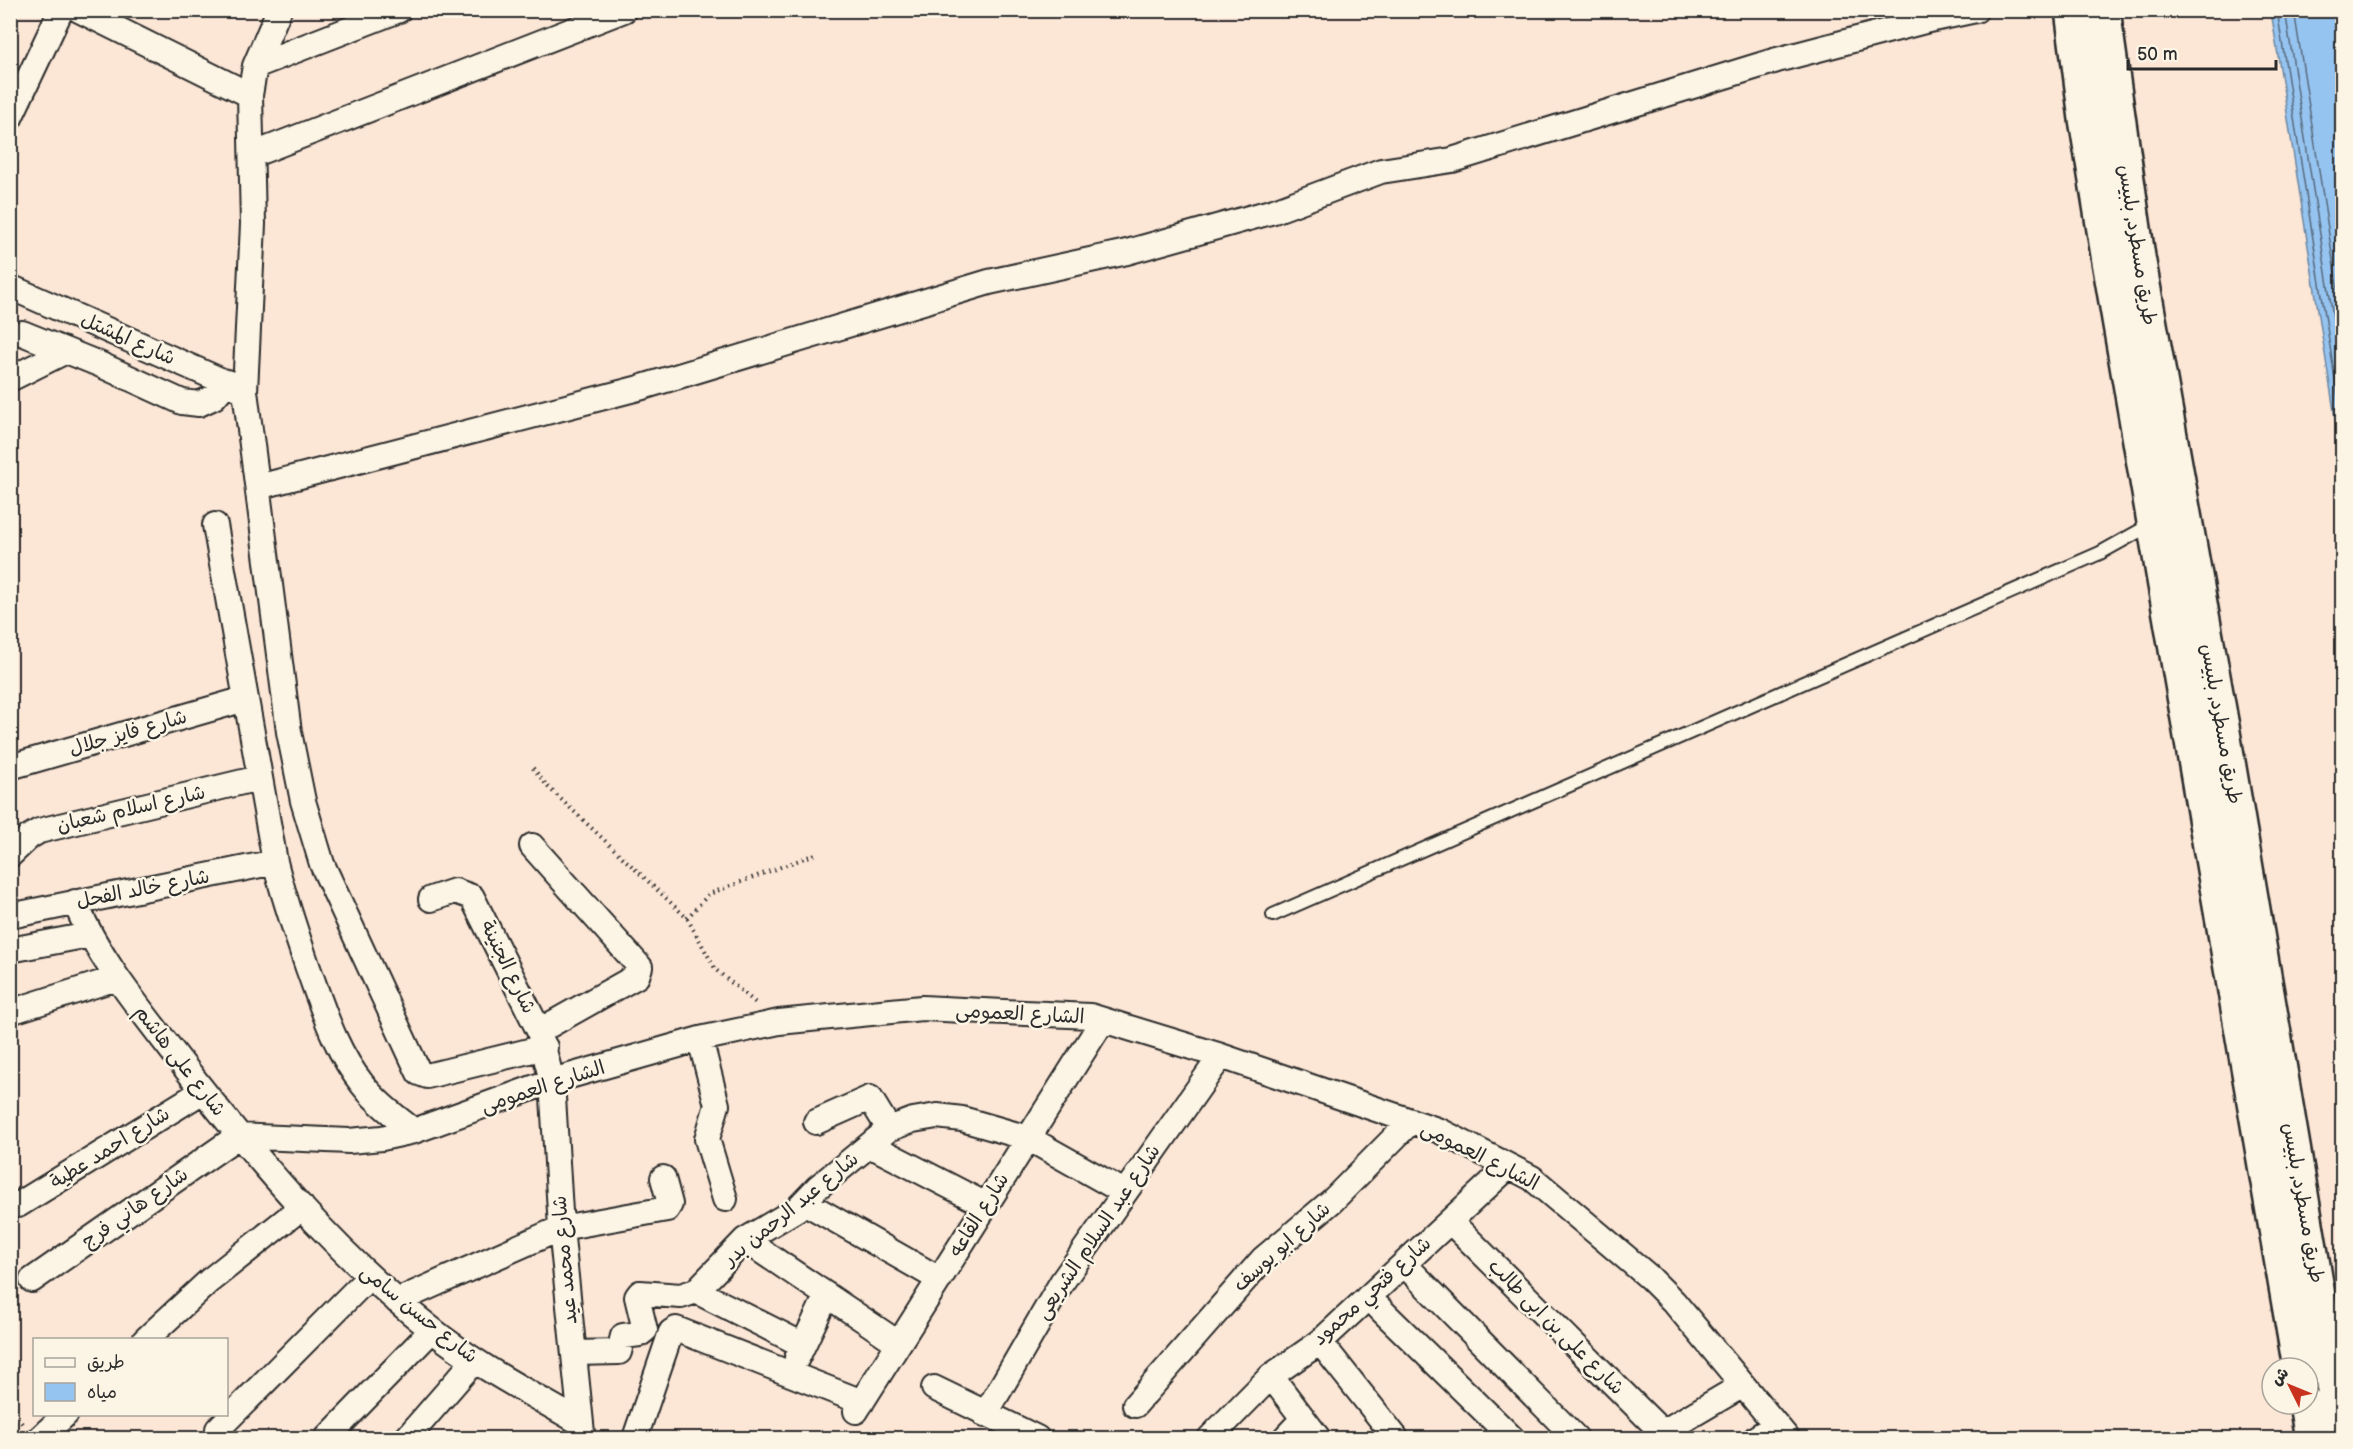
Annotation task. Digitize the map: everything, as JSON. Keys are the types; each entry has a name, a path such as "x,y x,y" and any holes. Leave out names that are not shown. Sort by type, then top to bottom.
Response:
{"main road":[{"name":"طريق مسطرد, بلبيس","path":"2072,10 2138,256 2223,732 2343,1437"},
{"name":"طريق مسطرد, بلبيس","path":"2103,10 2101,117 2155,522 2298,1356"},
{"path":"2308,1416 2312,1438"}],"street":[{"path":"10,118 61,10"},
{"path":"79,10 250,95"},
{"path":"279,10 255,66 250,95 254,224 236,387 258,487 289,732 303,801 322,864 415,1068 427,1076 542,1039 637,976 640,967 532,846"},
{"path":"255,66 399,10"},
{"path":"252,155 624,10"},
{"path":"258,487 639,388 989,282 1127,252 1274,211 1381,171 1452,160 1777,60 1976,10"},
{"name":"شارع المشتل","path":"10,287 236,387"},
{"path":"22,333 182,402 199,404 236,387"},
{"path":"10,379 66,351"},
{"path":"215,525 275,862 329,1027 344,1058 363,1086 387,1110 414,1131"},
{"name":"شارع فايز جلال","path":"10,767 245,699"},
{"name":"شارع اسلام شعبان","path":"10,855 20,844 39,831 259,778"},
{"name":"شارع خالد الفحل","path":"10,916 275,862"},
{"name":"شارع الجنينة","path":"431,899 455,891 472,897 542,1039 552,1081"},
{"name":"شارع على هاشم","path":"75,903 89,935 117,978 238,1136 302,1207"},
{"path":"10,950 89,935"},
{"path":"10,1012 117,978"},
{"name":"الشارع العمومى","path":"238,1136 349,1141 414,1131 552,1081 700,1039 779,1022 922,1008 1090,1016 1221,1056 1440,1131 1532,1178 1649,1277 1700,1331 1743,1385 1773,1434"},
{"name":"شارع القاعه","path":"789,1373 859,1406 1103,1020"},
{"path":"700,1039 717,1105 707,1139 725,1199"},
{"name":"شارع عبد السلام الشريعى","path":"985,1415 1042,1312 1221,1056"},
{"name":"شارع محمد عيد","path":"552,1081 561,1228 581,1431"},
{"name":"شارع احمد عطية","path":"18,1205 203,1090"},
{"path":"816,1122 869,1097 873,1100 889,1129"},
{"name":"شارع عبد الرحمن بدر","path":"696,1291 745,1240 797,1209 818,1186 889,1129 913,1120 938,1116 962,1119 1028,1138 1124,1192"},
{"name":"شارع ابو يوسف","path":"1135,1405 1256,1266 1333,1200 1411,1121"},
{"name":"شارع هاني فرج","path":"32,1280 238,1136"},
{"path":"870,1145 986,1205"},
{"name":"شارع فتحي محمود","path":"1210,1438 1271,1376 1320,1342 1508,1167"},
{"path":"397,1301 561,1228 667,1209 670,1204 663,1178"},
{"path":"804,1202 939,1279"},
{"path":"148,1338 209,1281 302,1207"},
{"name":"شارع حسن سامى","path":"302,1207 369,1277 432,1330 474,1361 581,1431"},
{"name":"شارع على بن ابى طالب","path":"1450,1221 1658,1436"},
{"path":"745,1240 898,1343"},
{"path":"1404,1264 1576,1438"},
{"path":"218,1429 369,1277"},
{"path":"574,1353 616,1353 621,1350 623,1336 643,1332 646,1326 637,1297 640,1293 681,1296 696,1291 803,1345"},
{"path":"635,1438 673,1329 789,1373 827,1295"},
{"path":"1368,1297 1512,1438"},
{"path":"327,1438 432,1330"},
{"path":"1320,1342 1396,1438"},
{"path":"407,1438 474,1361"},
{"path":"1271,1376 1318,1438"},
{"path":"1658,1436 1743,1385"},
{"path":"934,1388 985,1415 1037,1438"},
{"path":"40,1438 64,1416"},
{"path":"1285,1438 1303,1419"}],"lane":[{"path":"1273,915 2100,554 2155,522"}],"path":[{"path":"533,768 548,787 687,918 716,970 779,1022"},
{"path":"687,918 709,894 818,853"}],"water":[{"path":"2271,11 2342,11 2342,462"}]}
